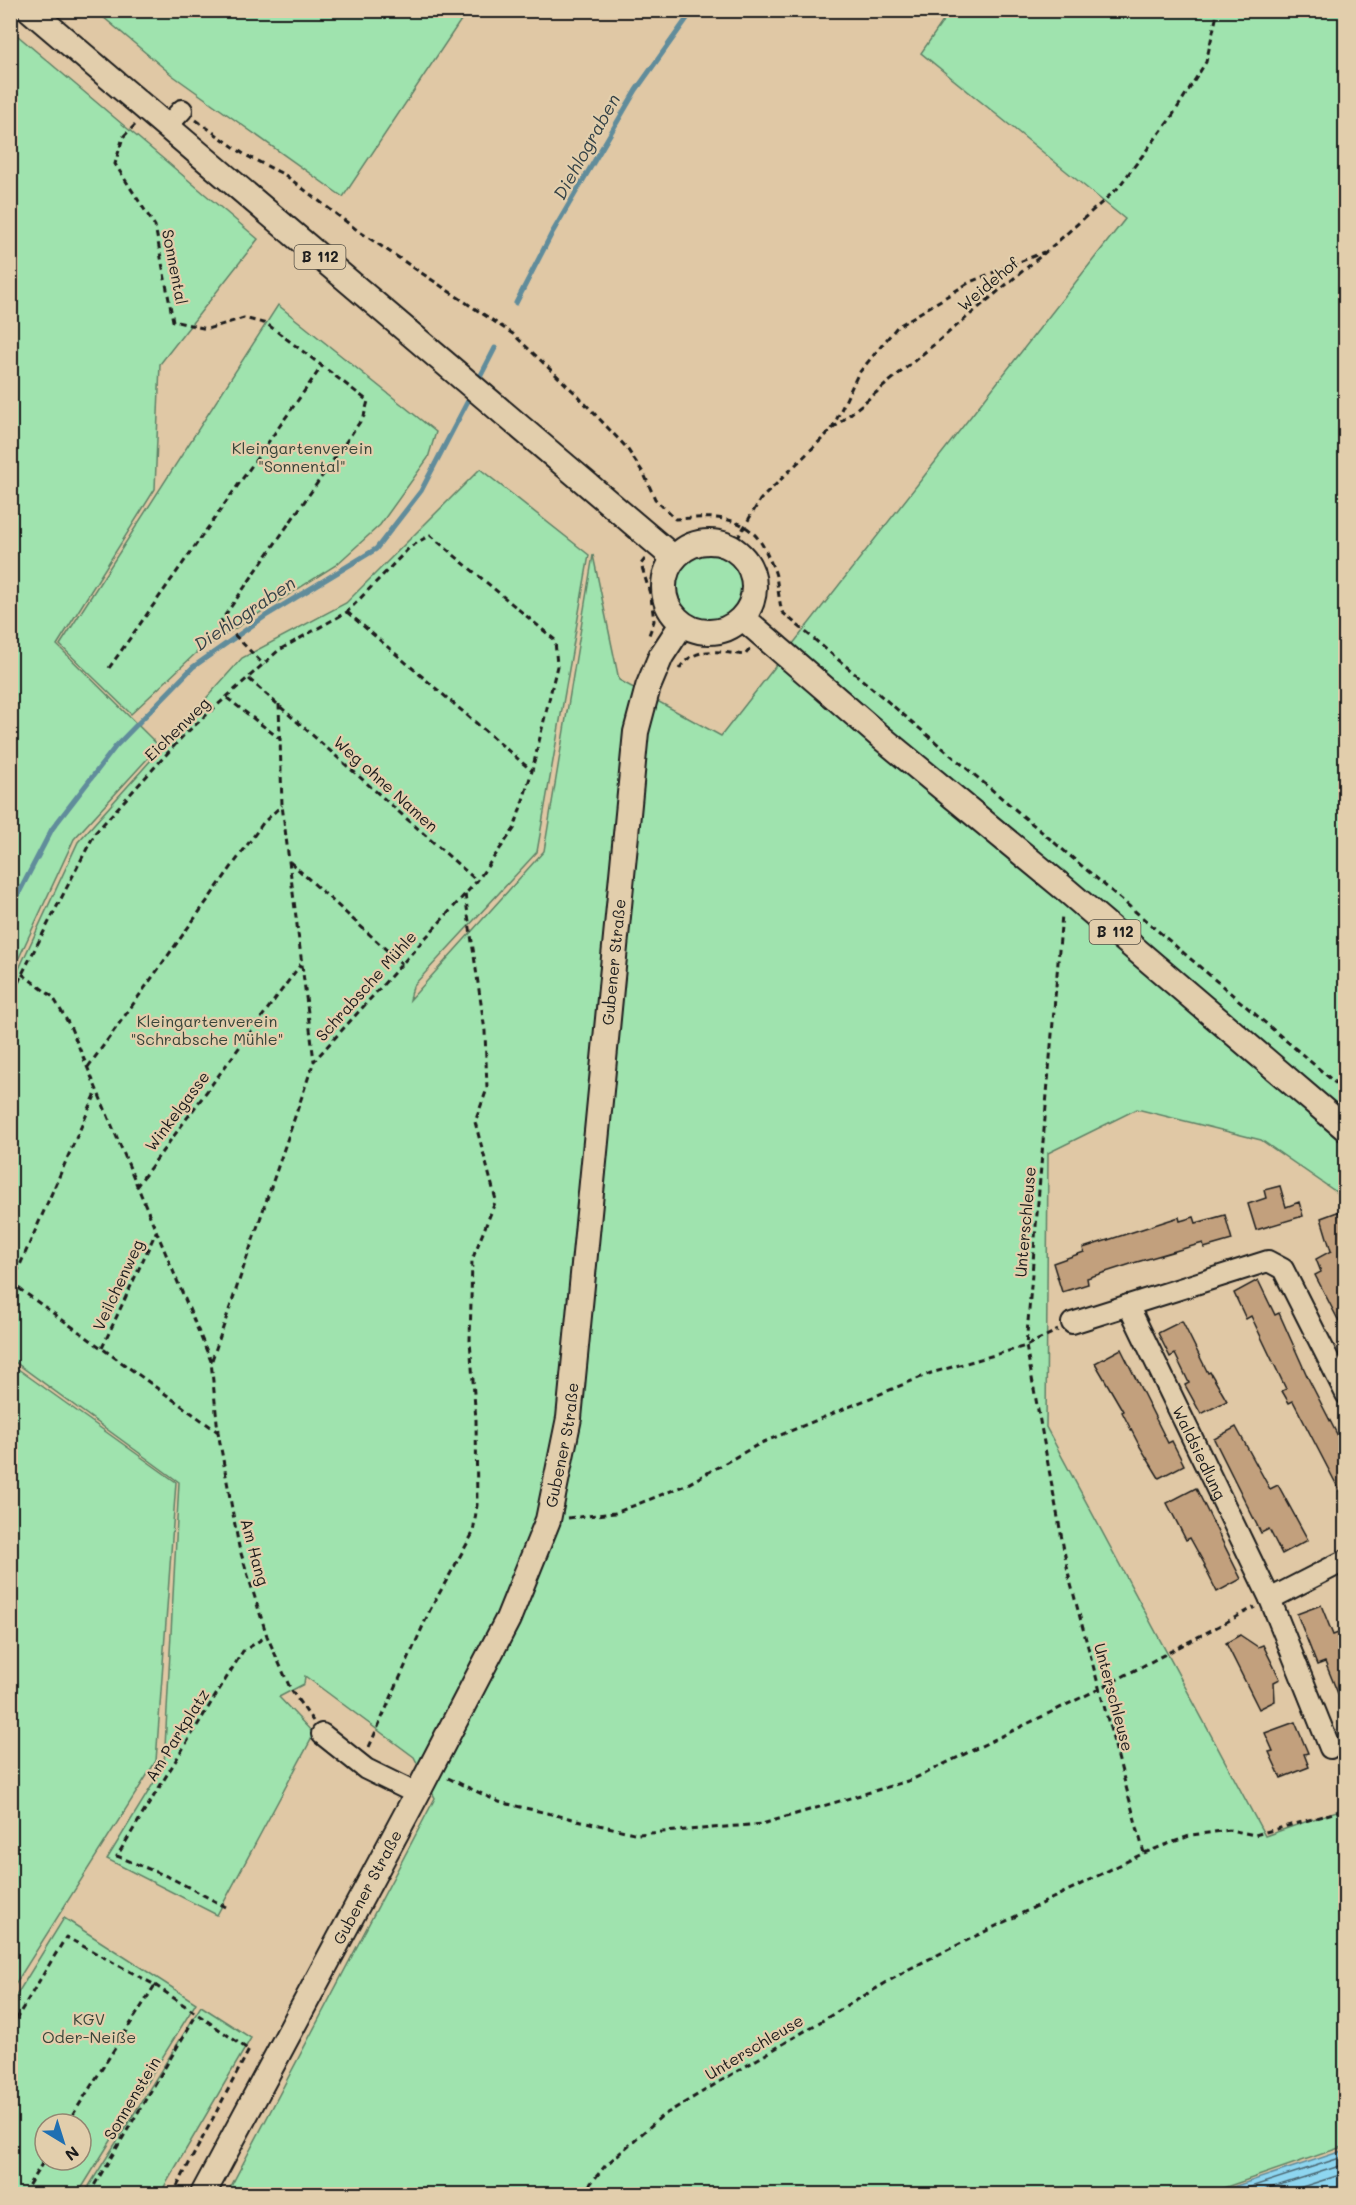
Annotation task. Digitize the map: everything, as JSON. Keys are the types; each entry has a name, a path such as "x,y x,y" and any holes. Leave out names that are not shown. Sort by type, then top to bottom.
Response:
{"main road":[{"name":"B 112","path":"30,10 166,116 457,373 674,558"},
{"path":"708,541 732,548 748,564 753,574 754,597 743,618 724,630 712,633 700,632 682,624 670,611 663,584 674,558 683,549 708,541"},
{"name":"B 112","path":"743,618 1346,1129"},
{"name":"Gubener Straße","path":"203,2194 430,1770 508,1619 548,1520 569,1418 636,732 648,687 661,656 682,624"}],"street":[{"path":"1072,1323 1268,1261 1283,1269 1346,1394"},
{"name":"Waldsiedlung","path":"1128,1305 1270,1599 1330,1748"},
{"path":"1270,1599 1346,1560"},
{"path":"322,1734 361,1764 417,1794"}],"path":[{"name":"Weidehof","path":"732,548 760,501 831,430 1048,250 1117,189 1172,118 1206,62 1218,10"},
{"name":"Sonnental","path":"166,116 123,137 115,164 155,226 173,321 207,329 244,318 267,324 368,401 364,416 221,621 264,666"},
{"path":"166,116 285,175 357,230 513,334 574,392 626,447 644,474 655,499 675,519 727,519 744,525 756,535 776,574 782,612 1346,1092"},
{"path":"831,430 858,374 897,327 970,282 1048,250"},
{"path":"110,668 322,366"},
{"name":"Eichenweg","path":"10,1002 22,974 95,833 183,736 264,666 279,650 347,612 410,547 430,535"},
{"name":"Schrabsche Mühle","path":"314,1061 477,881 514,829 532,771 557,666 555,640 430,535"},
{"path":"347,612 532,771"},
{"name":"Weg ohne Namen","path":"249,679 477,881"},
{"path":"227,698 280,739"},
{"name":"Schrabsche Mühle","path":"279,704 282,805 314,1061"},
{"path":"88,1067 263,824 282,805"},
{"path":"290,862 402,964"},
{"name":"Unterschleuse","path":"582,2194 605,2166 662,2116 909,1969 1144,1853 1069,1577 1026,1346 1065,889"},
{"path":"361,1764 430,1610 473,1533 477,1505 476,1420 470,1341 472,1260 496,1200 475,1122 487,1089 485,1031 465,894"},
{"name":"Winkelgasse","path":"136,1187 302,963"},
{"path":"22,974 53,997 70,1026 211,1361"},
{"path":"211,1361 314,1061"},
{"path":"98,1091 11,1283 218,1432"},
{"name":"Veilchenweg","path":"102,1348 156,1233"},
{"path":"548,1520 615,1513 686,1485 759,1444 931,1373 1026,1346 1072,1323"},
{"name":"Am Hang","path":"211,1361 218,1432 239,1547 267,1636 291,1690 322,1734"},
{"path":"430,1770 499,1802 638,1834 762,1824 911,1780 1099,1689 1270,1599"},
{"name":"Am Parkplatz","path":"226,1907 171,1878 117,1856 243,1651 267,1636"},
{"path":"1144,1853 1192,1836 1230,1830 1255,1835 1337,1812 1346,1806"},
{"path":"10,2029 66,1937 155,1985 249,2050 173,2194"},
{"path":"75,2112 155,1985"},
{"name":"Sonnenstein","path":"89,2194 197,2014"},
{"path":"23,2194 37,2172"}],"green space":[{"path":"96,11 467,11 343,197 172,75"},
{"name":"Kleingartenverein \"Schrabsche Mühle\"","path":"950,11 1345,11 1345,1198 1261,1140 1137,1109 1048,1153 1046,1427 1265,1836 1345,1808 1345,2146 1206,2194 227,2194 435,1798 414,1757 305,1676 304,1684 279,1697 314,1734 217,1915 107,1859 164,1766 179,1482 11,1359 11,986 78,842 242,658 346,603 480,469 589,555 537,852 413,986 410,1000 544,851 593,555 619,680 721,736 1125,219 921,53"},
{"path":"11,30 258,239 160,364 155,489 57,645 159,746 74,839 11,975"},
{"name":"Kleingartenverein \"Sonnental\"","path":"278,305 436,432 428,458 380,525 336,565 196,653 131,714 60,645"},
{"path":"709,552 729,558 739,568 745,588 739,608 729,618 709,624 689,618 679,608 673,588 679,568 689,558"},
{"path":"11,1364 176,1482 156,1761 11,1991"},
{"name":"KGV Oder-Neiße","path":"64,1918 196,2003 93,2170 93,2112 33,2112 33,2172 92,2172 78,2194 11,2194 11,2004"},
{"path":"201,2006 251,2038 160,2194 84,2194"}],"water":[{"path":"1345,2150 1345,2194 1212,2194"}],"building":[{"path":"1280,1186 1286,1207 1299,1202 1303,1216 1256,1230 1248,1204 1266,1198 1264,1190"},
{"path":"1340,1211 1346,1227 1346,1335 1315,1275 1321,1272 1316,1259 1331,1251 1321,1218"},
{"path":"1225,1215 1232,1240 1204,1248 1203,1243 1137,1262 1087,1278 1088,1284 1062,1292 1053,1263 1084,1252 1083,1248 1179,1217 1180,1221 1194,1217 1196,1223"},
{"path":"1258,1280 1275,1315 1279,1313 1308,1378 1339,1438 1346,1446 1346,1503 1293,1401 1289,1403 1282,1391 1286,1389 1251,1316 1246,1319 1234,1293"},
{"path":"1182,1321 1208,1373 1210,1372 1227,1401 1201,1414 1185,1385 1189,1383 1175,1354 1170,1357 1158,1333"},
{"path":"1121,1349 1168,1443 1172,1441 1184,1465 1159,1478 1095,1363"},
{"path":"1236,1427 1270,1489 1278,1485 1308,1540 1282,1554 1269,1529 1261,1533 1214,1439"},
{"path":"1196,1488 1241,1579 1217,1592 1190,1538 1186,1540 1167,1503"},
{"path":"1321,1605 1333,1635 1346,1630 1346,1713 1325,1662 1317,1665 1297,1614"},
{"path":"1240,1635 1258,1647 1263,1645 1280,1679 1274,1682 1275,1701 1259,1709 1226,1643"},
{"path":"1295,1722 1308,1753 1304,1754 1309,1767 1281,1778 1269,1752 1273,1751 1265,1733"}],"waterway":[{"name":"Diehlograben","path":"516,303 552,233 636,90 693,10"},
{"name":"Diehlograben","path":"478,381 495,348"},
{"name":"Diehlograben","path":"10,910 52,829 116,746 193,667 267,615 376,549 421,491 471,395"}]}
